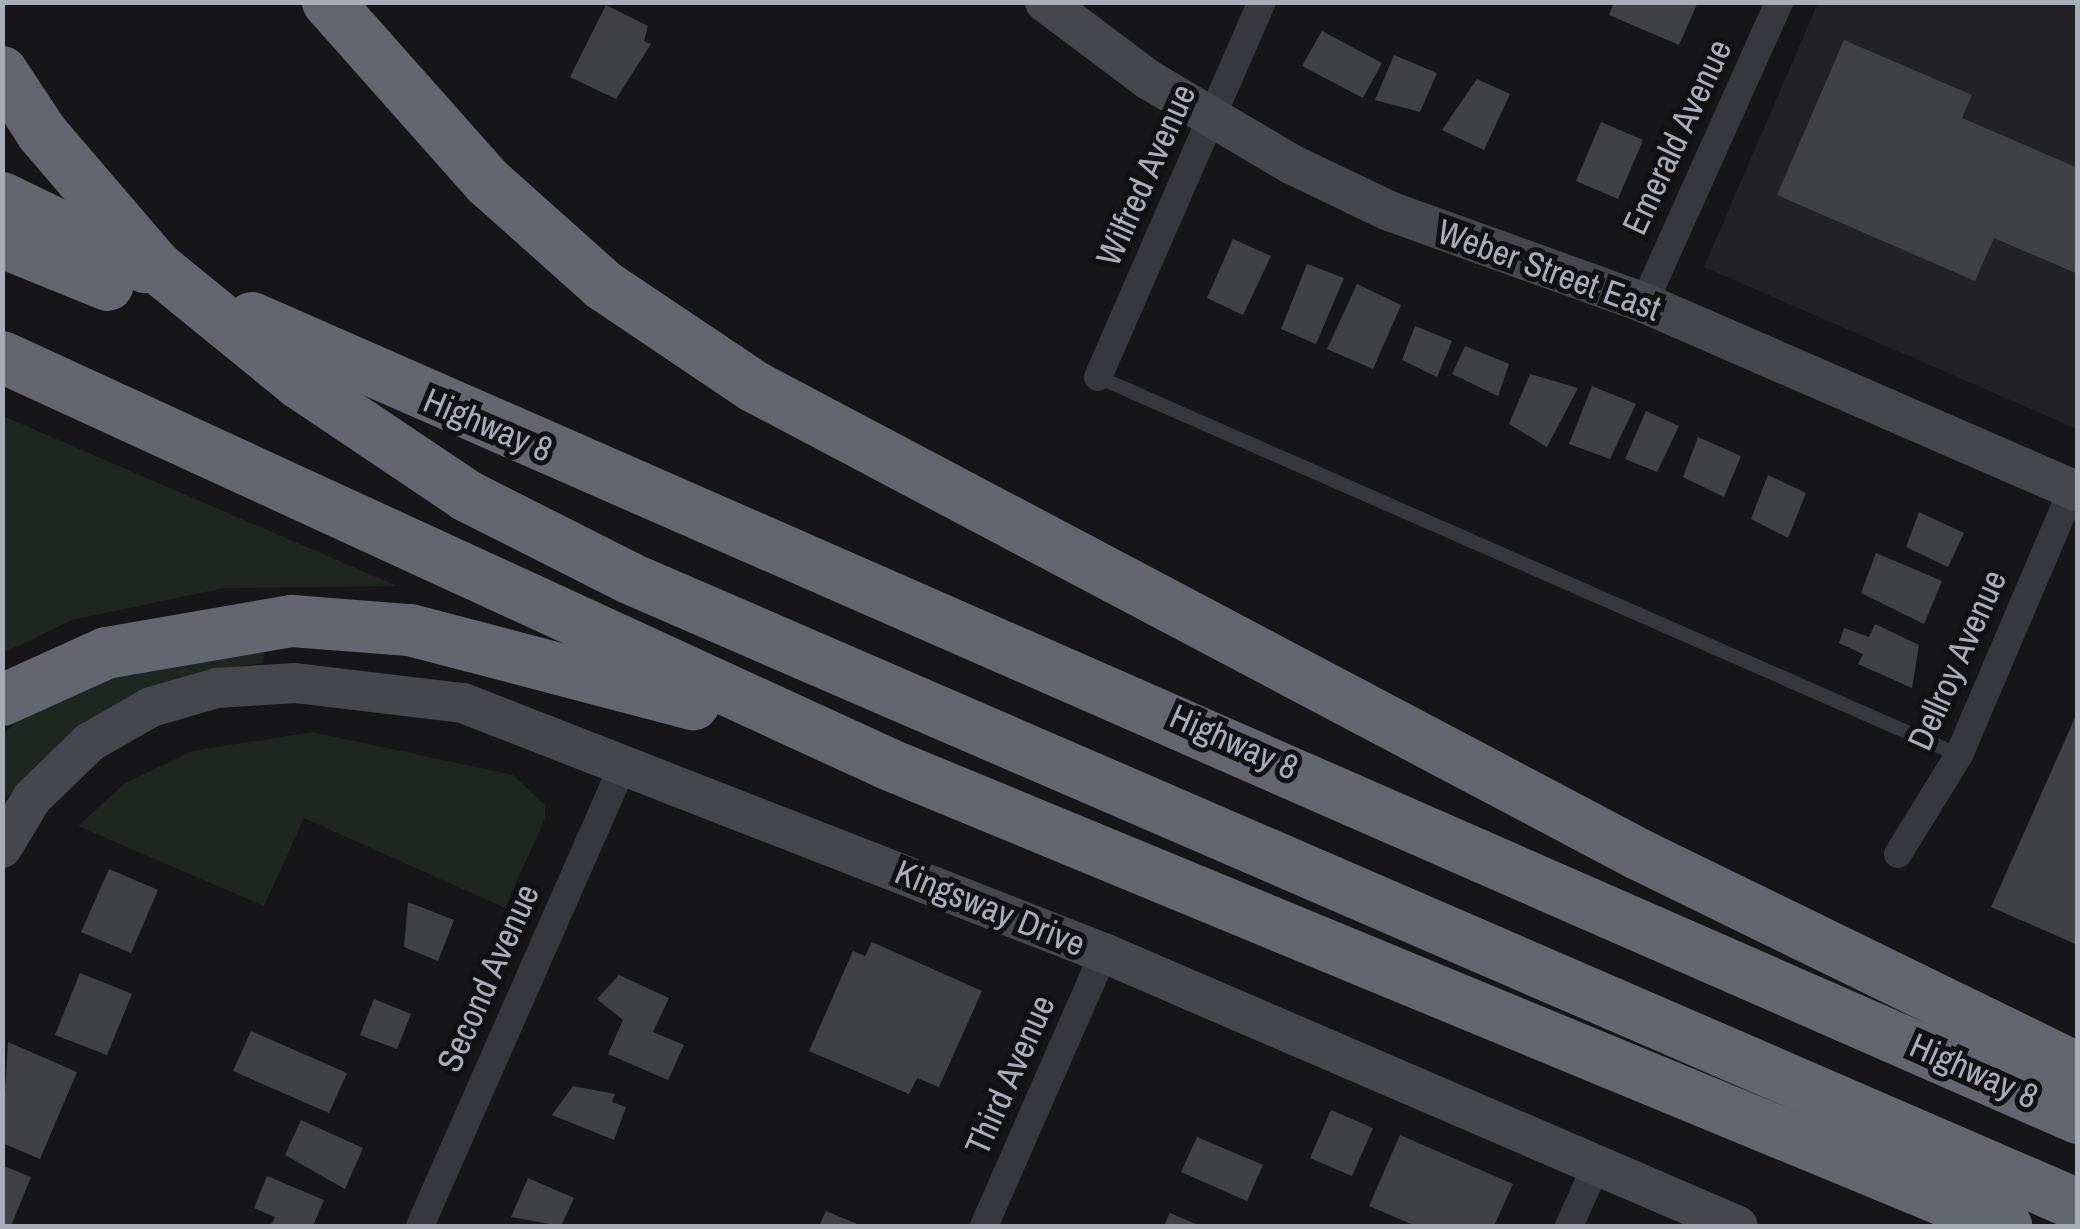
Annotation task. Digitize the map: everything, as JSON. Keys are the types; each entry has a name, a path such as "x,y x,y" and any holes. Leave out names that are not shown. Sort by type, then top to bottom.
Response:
{"highway":[{"path":"328,2 488,182 603,285 754,387 1620,845 2078,1069"},
{"path":"2,72 42,133 158,267 299,383 467,496 628,578 2078,1205"},
{"path":"2,198 383,382"},
{"path":"2,242 383,382"},
{"path":"2,357 888,764 2006,1226"},
{"name":"Highway 8","path":"383,382 937,612 2078,1118"},
{"path":"2,700 106,654 292,621 410,630 559,663 888,764"}],"street":[{"name":"Weber Street East","path":"1045,2 1212,117 1390,211 1644,304 2074,491"},
{"name":"Wilfred Avenue","path":"1098,377 1262,2"},
{"name":"Emerald Avenue","path":"1644,304 1779,2"},
{"name":"Dellroy Avenue","path":"1898,854 1960,755 2074,491"},
{"name":"Kingsway Drive","path":"2,848 32,798 90,742 151,707 217,688 367,686 464,703 625,760 1104,953 1738,1226"},
{"name":"Second Avenue","path":"420,1226 625,760"},
{"name":"Third Avenue","path":"984,1226 1104,953"},
{"path":"1569,1226 1597,1164"}],"lane":[{"path":"1098,377 1960,755"}],"shaded area":[{"path":"1818,3 2077,3 2077,429 1704,267"},
{"path":"3,416 397,586 224,588 72,620 3,653"},
{"path":"265,650 263,663 212,670 74,730 2,802 3,733 20,720 110,676"},
{"path":"312,732 513,775 545,805 545,818 505,908 304,818 264,906 78,826 124,784 192,751"}],"building":[{"path":"1614,2 1698,2 1679,45 1609,15"},
{"path":"606,5 648,26 644,41 651,44 616,99 570,77"},
{"path":"1322,31 1382,63 1363,98 1302,66"},
{"path":"1844,40 1972,95 1962,118 2078,168 2078,274 1994,238 1975,281 1777,195"},
{"path":"1394,55 1437,73 1420,112 1375,100"},
{"path":"1477,79 1510,94 1484,150 1442,130"},
{"path":"1601,122 1643,140 1618,199 1576,181"},
{"path":"1233,239 1271,256 1243,315 1207,298"},
{"path":"1307,264 1344,278 1316,344 1281,329"},
{"path":"1357,284 1401,305 1373,369 1327,349"},
{"path":"1415,326 1452,341 1437,377 1402,360"},
{"path":"1465,346 1509,364 1498,396 1452,374"},
{"path":"1530,374 1578,388 1547,447 1509,424"},
{"path":"1592,386 1636,404 1610,459 1569,444"},
{"path":"1646,411 1679,426 1657,472 1625,459"},
{"path":"1698,437 1741,456 1724,497 1683,477"},
{"path":"1768,475 1806,493 1788,538 1751,519"},
{"path":"1919,512 1964,533 1948,567 1906,547"},
{"path":"1876,553 1942,581 1924,624 1861,593"},
{"path":"1875,624 1919,645 1912,688 1858,664 1863,654 1839,643 1844,628 1869,637"},
{"path":"2078,711 2078,945 1991,907"},
{"path":"109,869 158,890 131,953 81,932"},
{"path":"408,902 454,920 438,961 404,947"},
{"path":"872,942 982,991 939,1087 917,1078 909,1094 809,1051 853,951 865,956"},
{"path":"80,973 132,994 107,1055 55,1035"},
{"path":"619,975 669,998 653,1032 684,1045 668,1080 608,1054 623,1020 597,999"},
{"path":"374,999 411,1014 397,1049 360,1035"},
{"path":"251,1031 347,1073 329,1113 233,1071"},
{"path":"8,1042 77,1072 40,1159 2,1143"},
{"path":"573,1086 615,1094 612,1102 626,1107 614,1140 552,1115"},
{"path":"1331,1110 1373,1128 1352,1176 1310,1158"},
{"path":"301,1120 363,1148 345,1189 285,1155"},
{"path":"1400,1135 1513,1184 1494,1226 1416,1226 1369,1206"},
{"path":"1197,1137 1263,1165 1247,1201 1181,1172"},
{"path":"2,1165 31,1177 11,1226 2,1226"},
{"path":"267,1176 324,1200 313,1226 270,1226 275,1217 254,1208"},
{"path":"528,1178 574,1198 561,1226 511,1217"},
{"path":"826,1211 862,1226 819,1226"},
{"path":"1170,1213 1201,1226 1164,1226"}]}
